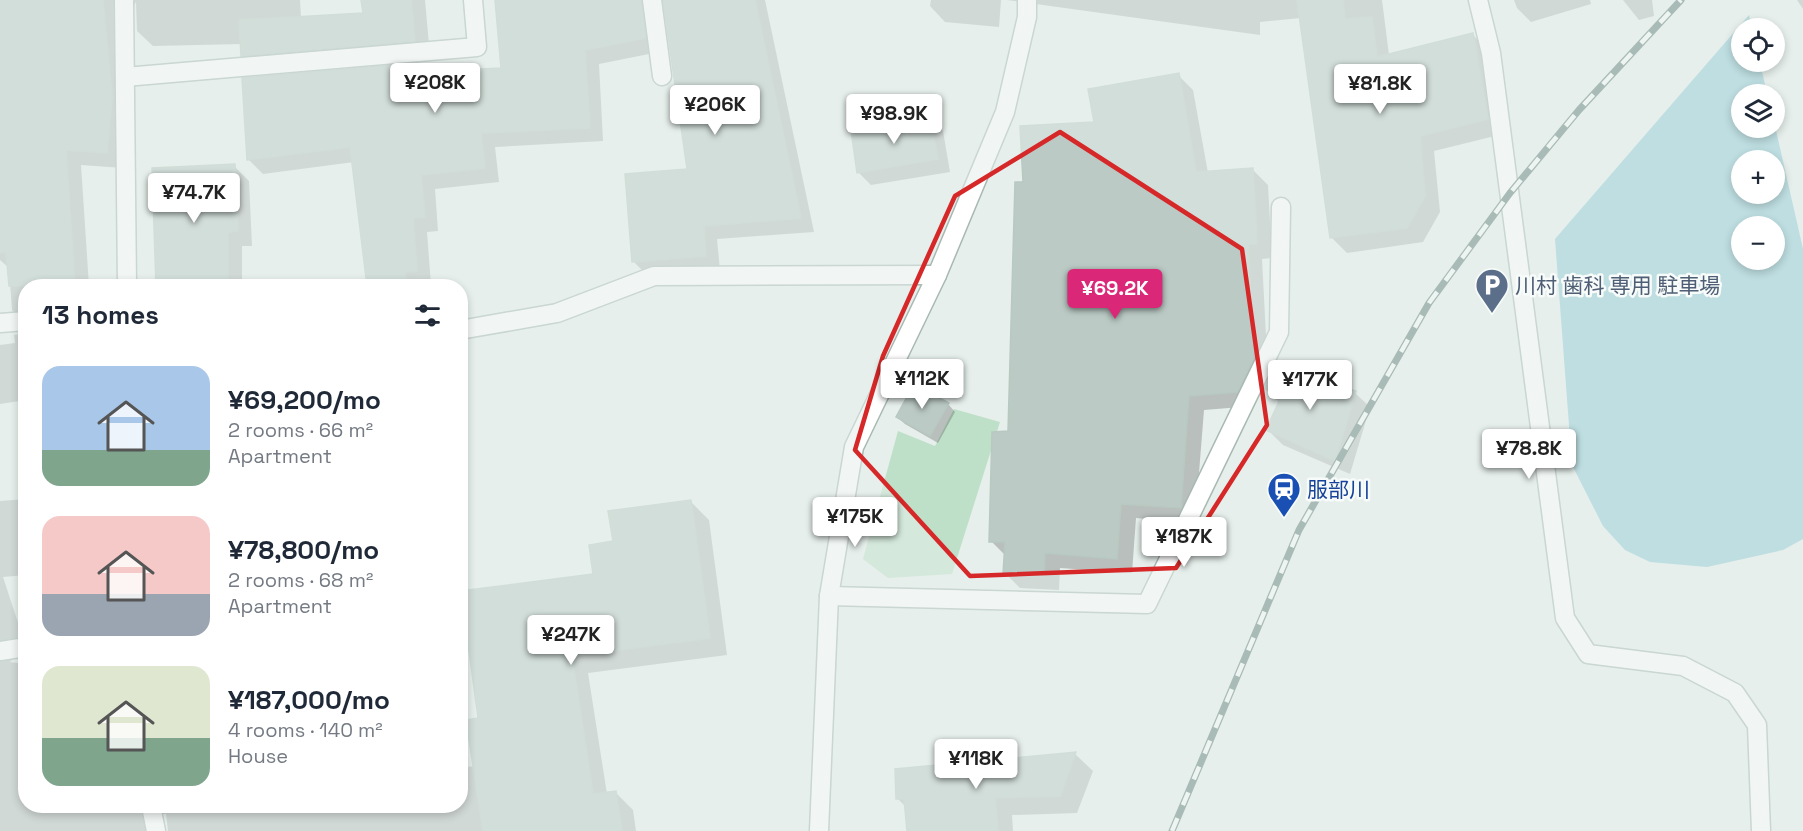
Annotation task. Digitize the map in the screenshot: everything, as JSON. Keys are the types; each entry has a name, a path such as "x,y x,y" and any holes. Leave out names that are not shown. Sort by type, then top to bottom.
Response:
{"street":[{"path":"124,0 127,279"},
{"path":"125,77 477,47 473,0"},
{"path":"652,0 662,76"},
{"path":"819,831 829,596 855,447 937,275 1005,112 1027,17 1027,0"},
{"path":"1478,0 1491,53 1565,618 1588,654 1683,666 1735,693 1757,725 1761,831"},
{"path":"829,596 1147,604 1279,332 1281,207"},
{"path":"468,329 558,314 654,276 937,275"},
{"path":"0,323 18,322"},
{"path":"0,651 18,648"},
{"path":"152,813 156,831"}],"highlighted area":[{"path":"1060,132 1242,249 1267,425 1176,568 970,576 855,450 883,356 955,196"}],"green space":[{"path":"954,409 1000,422 952,574 888,578 863,559 898,431 935,446"}],"water":[{"path":"1731,36 1731,72 1762,72 1765,84 1731,84 1731,138 1778,138 1780,150 1731,150 1731,204 1785,204 1785,170 1803,249 1803,539 1783,550 1707,567 1650,562 1625,550 1603,526 1572,465 1555,239"}],"building":[{"path":"0,0 103,0 112,97 107,153 66,150 75,279 18,279 18,286 9,286 6,252 0,253"},
{"path":"361,0 411,0 415,41 241,56 239,20 363,13"},
{"path":"495,0 641,0 646,38 585,50 590,128 481,133 485,168 421,175 425,217 413,218 417,271 405,272 406,279 366,279 350,147 247,160 242,78 417,63 418,72 501,68"},
{"path":"663,0 755,0 801,218 704,226 706,256 632,262 625,174 687,169"},
{"path":"1297,0 1343,0 1345,19 1372,17 1377,57 1473,33 1488,119 1420,136 1425,196 1407,228 1330,238"},
{"path":"1179,73 1196,172 1253,168 1257,244 1248,244 1254,358 1238,392 1189,396 1181,508 1121,504 1117,559 1045,553 1044,576 1003,574 1005,542 989,542 992,432 1008,431 1015,182 1023,182 1020,126 1094,122 1088,89"},
{"path":"930,116 938,159 857,173 851,130"},
{"path":"235,164 238,231 228,232 228,279 156,279 152,168"},
{"path":"1275,365 1356,391 1335,461 1266,430 1285,388 1264,389"},
{"path":"914,384 949,403 930,436 896,417"},
{"path":"691,500 710,638 572,656 593,794 616,791 622,831 483,831 468,733 468,720 478,718 468,643 468,590 593,574 589,545 613,541 608,511"},
{"path":"1076,752 1060,796 995,798 998,831 907,831 904,799 896,799 895,769"}],"railway":[{"path":"1172,831 1299,530 1429,303 1510,193 1579,110 1681,0"}],"place":[{"name":"川村 歯科 専用 駐車場","path":"1492,314"},
{"name":"服部川","path":"1284,518"}]}
